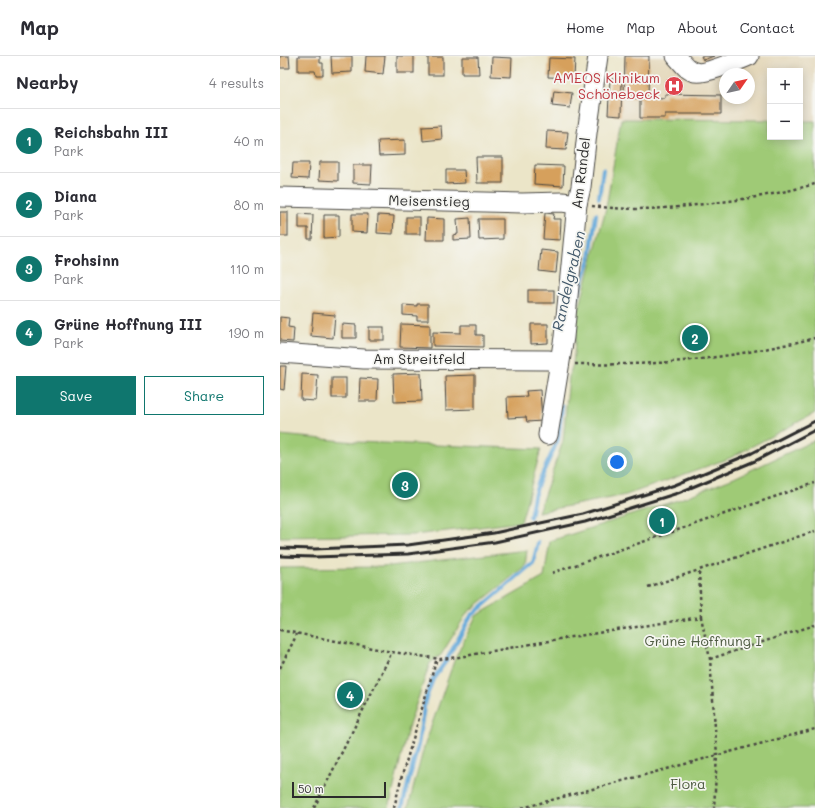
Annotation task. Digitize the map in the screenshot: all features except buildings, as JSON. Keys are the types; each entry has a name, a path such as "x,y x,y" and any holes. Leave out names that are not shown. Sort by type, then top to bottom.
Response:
{"street":[{"name":"Am Randel","path":"548,435 564,337 577,204 581,187 598,56"},
{"path":"676,56 688,69 695,73 703,72 749,56"},
{"name":"Meisenstieg","path":"280,197 522,203 562,202 577,204"},
{"name":"Am Streitfeld","path":"280,353 364,359 549,360 559,362"}],"path":[{"path":"577,204 618,209 667,208 740,200 795,190 815,184"},
{"path":"581,364 669,362 722,356 783,346 815,338"},
{"path":"552,573 815,483"},
{"path":"648,587 815,531"},
{"path":"698,570 701,618 710,659 717,755 714,808"},
{"path":"280,630 392,652 439,658 460,657 565,638 701,618"},
{"path":"710,659 815,625"},
{"path":"280,668 297,634"},
{"path":"314,808 392,652"},
{"path":"394,808 401,779 439,658"},
{"path":"522,808 815,729"}],"shaded area":[{"name":"AMEOS Klinikum Schönebeck","path":"625,56 815,56 815,121 803,121 803,68 767,68 767,120 621,119"}],"green space":[{"path":"621,119 767,120 767,140 803,140 803,121 815,121 815,413 730,458 626,495 538,512 563,441 569,376 573,364 578,313 606,208"},
{"path":"280,435 355,442 541,449 521,522 414,535 280,537"},
{"name":"Grüne Hoffnung I","path":"815,440 815,808 408,808 424,747 454,661 476,616 544,577 550,541 678,500 734,478"},
{"path":"527,550 525,566 467,613 441,655 430,663 408,728 389,808 280,808 280,568 382,567"}],"waterway":[{"name":"Randelgraben","path":"599,198 603,169"},
{"name":"Randelgraben","path":"576,302 590,258 596,214"},
{"name":"Randelgraben","path":"530,517 534,496 539,481 558,440 562,406"},
{"name":"Randelgraben","path":"402,808 418,745 425,701 433,679 446,661 471,616 533,563 538,543"}],"railway":[{"path":"280,548 315,549 408,545 494,533 583,514 675,485 752,453 815,421"},
{"path":"280,556 314,557 408,554 495,542 585,522 678,493 755,461 815,430"}],"place":[{"name":"AMEOS Klinikum Schönebeck","path":"674,86"},
{"name":"Diana","path":"695,338"},
{"name":"Frohsinn","path":"405,485"},
{"name":"Reichsbahn III","path":"662,521"},
{"name":"Grüne Hoffnung III","path":"350,695"}],"park label":[{"name":"Flora","path":"688,784"}]}
